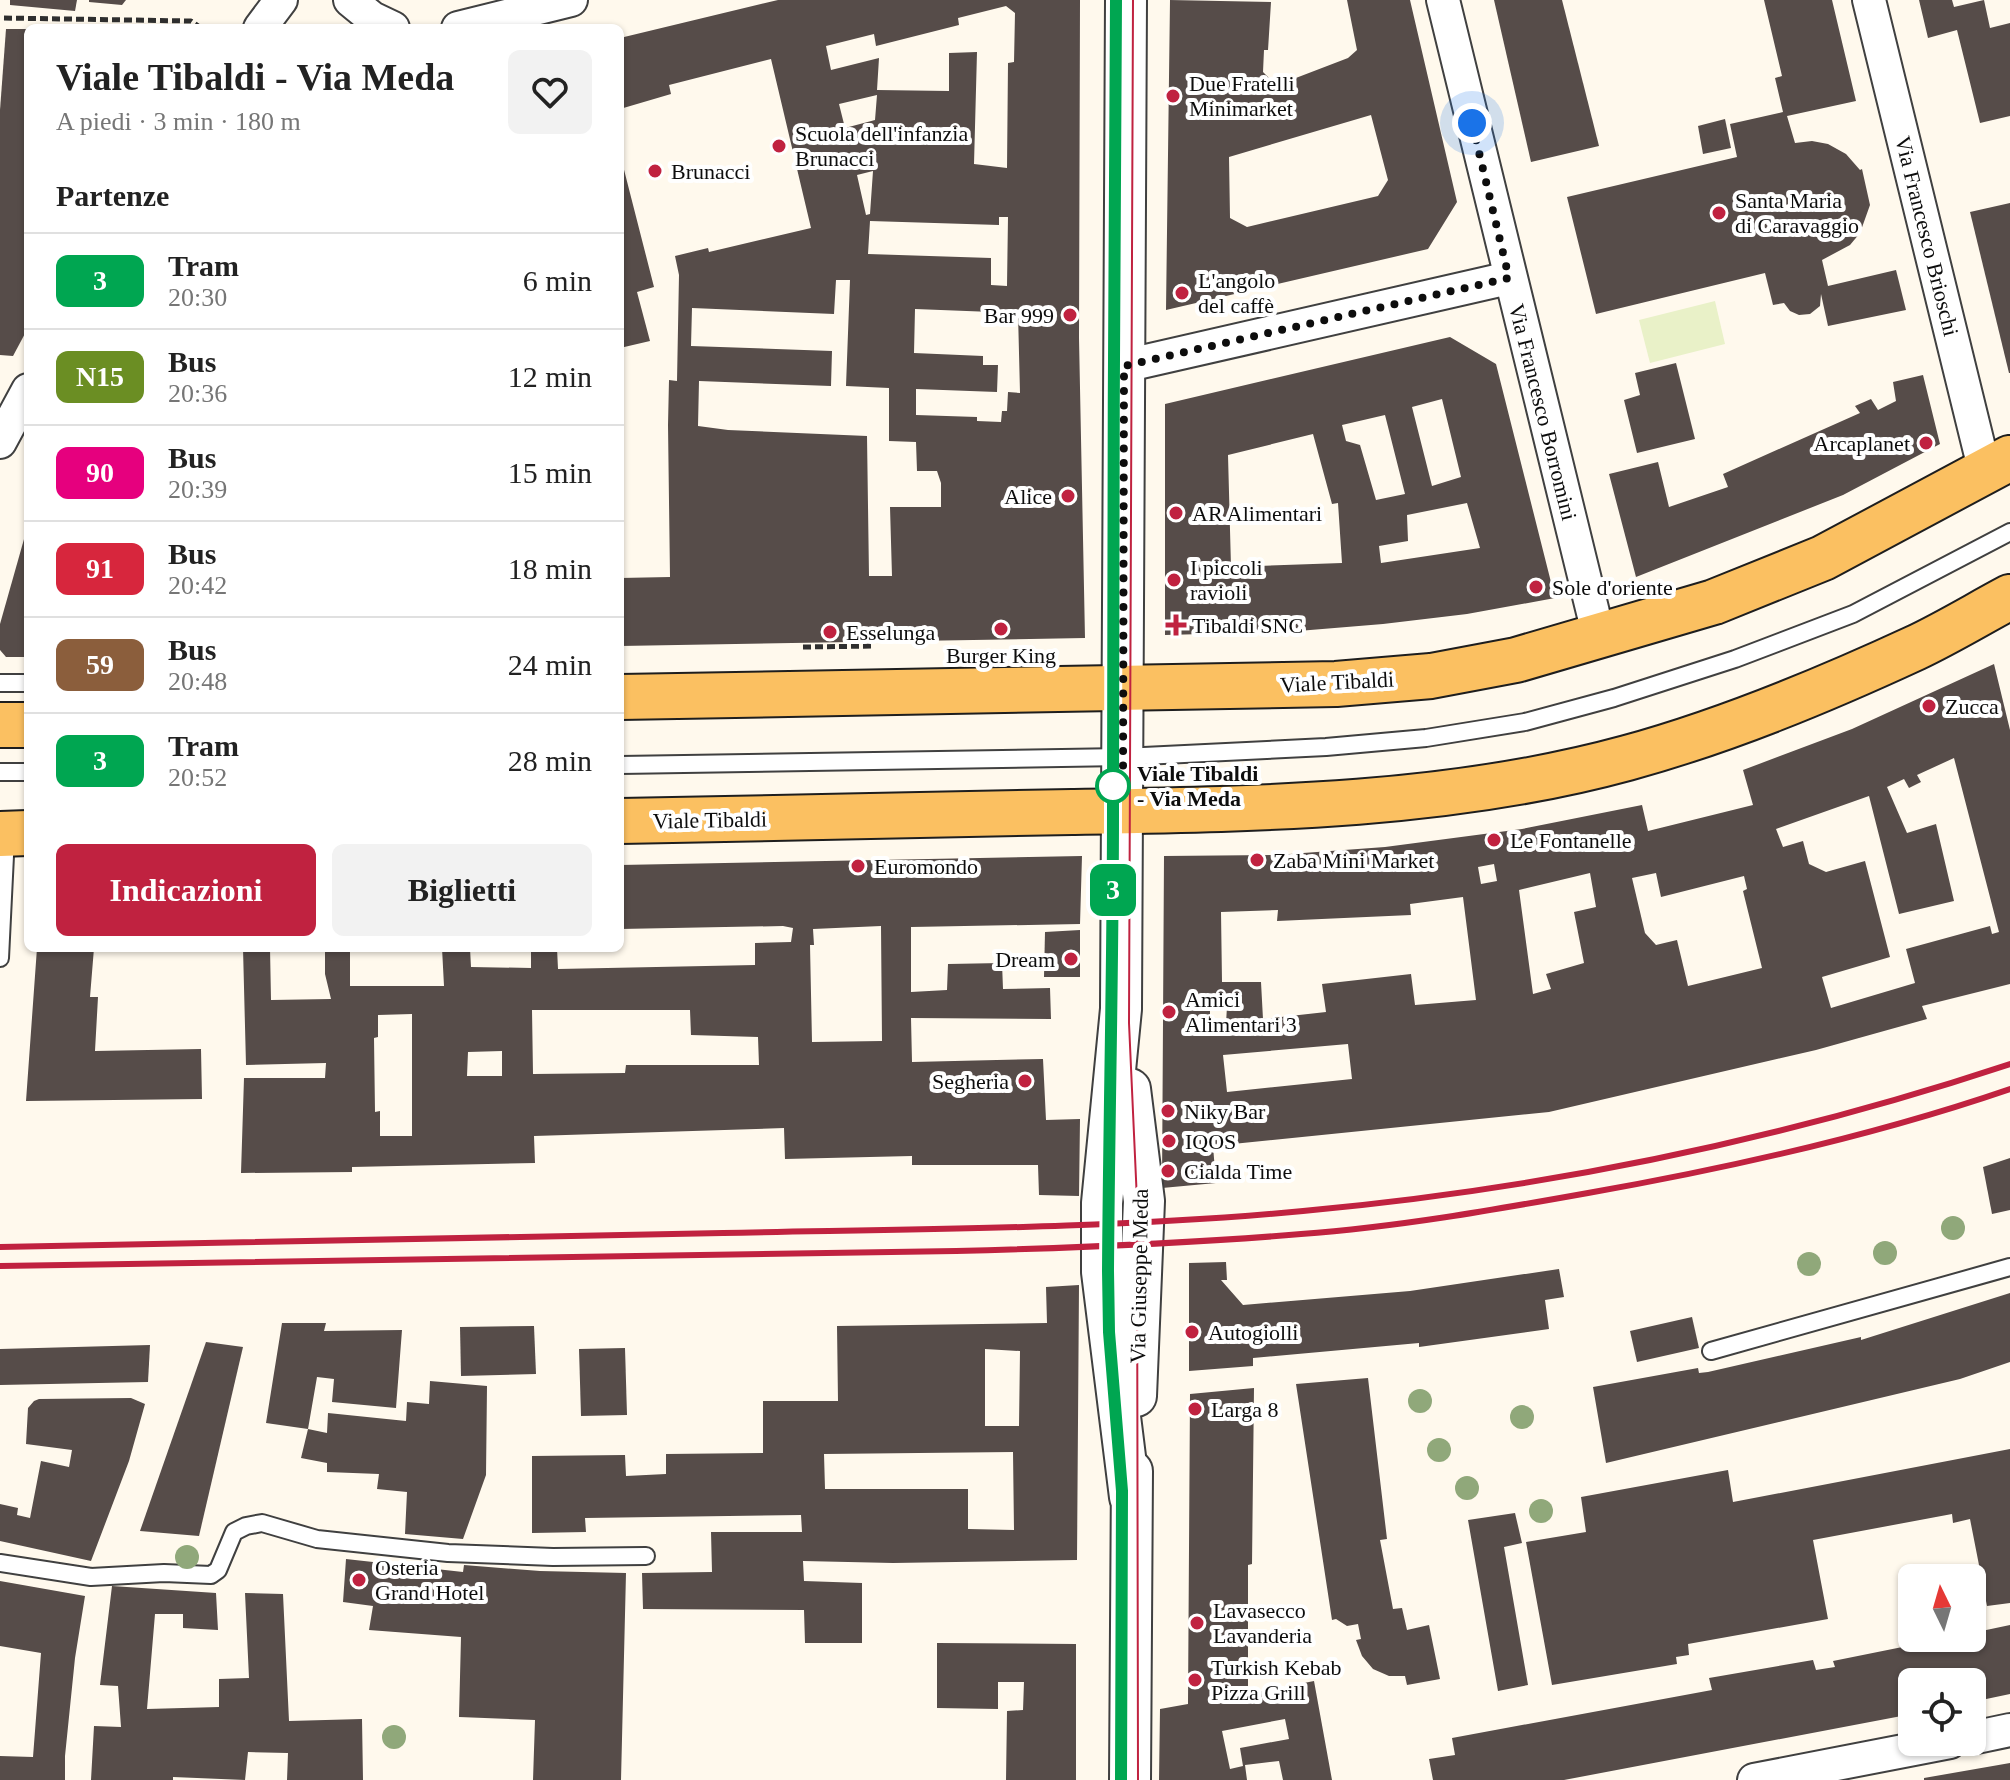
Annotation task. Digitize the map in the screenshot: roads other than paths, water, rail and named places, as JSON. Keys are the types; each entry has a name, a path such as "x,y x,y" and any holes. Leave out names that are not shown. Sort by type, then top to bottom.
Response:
{"main road":[{"name":"Viale Tibaldi","path":"624,697 1336,684 1431,676 1516,660 1714,602 1823,558 1998,465"},
{"name":"Viale Tibaldi","path":"624,821 1123,812 1338,802 1424,794 1542,777 1628,758 1769,712 1918,647 2010,597"},
{"path":"0,725 24,725"}],"street":[{"path":"263,24 281,0"},
{"path":"350,0 385,24"},
{"path":"474,24 571,0"},
{"name":"Via Giuseppe Meda","path":"1126,0 1121,1009 1102,1203 1102,1272 1130,1497 1130,1780"},
{"name":"Via Francesco Borromini","path":"1443,0 1599,637"},
{"name":"Via Francesco Brioschi","path":"1869,0 1998,465"},
{"path":"1124,366 1509,278"},
{"path":"0,393 16,389 24,382"},
{"path":"0,442 24,397"},
{"path":"1986,1735 2010,1730"},
{"path":"1754,1780 1898,1752"}],"lane":[{"path":"624,765 1123,757 1326,747 1426,738 1525,722 1614,698 1735,659 1853,614 2010,532"},
{"path":"0,683 24,683"},
{"path":"0,772 24,772"},
{"path":"0,958 11,833"},
{"path":"1711,1351 2010,1267"},
{"path":"0,1563 91,1577 164,1573 211,1575 218,1570 234,1532 262,1523 317,1539 448,1553 553,1557 646,1556"}],"tram line":[{"path":"1116,0 1108,1271 1109,1332 1122,1491 1121,1780"},
{"name":"3","path":"1116,0 1112,1067 1108,1271 1109,1332 1122,1491 1121,1780"},
{"path":"1133,0 1129,1023 1137,1201 1138,1780"}],"railway":[{"path":"0,1247 1013,1227 1303,1211 1483,1189 1661,1158 1837,1116 2010,1064"},
{"path":"0,1266 956,1251 1172,1243 1337,1231 1481,1212 1695,1173 1854,1136 2010,1089"}],"place":[{"name":"Due Fratelli Minimarket","path":"1173,96"},
{"name":"Scuola dell'infanzia Brunacci","path":"779,146"},
{"name":"Brunacci","path":"655,171"},
{"name":"Santa Maria di Caravaggio","path":"1719,213"},
{"name":"L'angolo del caffè","path":"1182,293"},
{"name":"Bar 999","path":"1070,315"},
{"name":"Arcaplanet","path":"1926,443"},
{"name":"Alice","path":"1068,496"},
{"name":"AR Alimentari","path":"1176,513"},
{"name":"I piccoli ravioli","path":"1174,580"},
{"name":"Sole d'oriente","path":"1536,587"},
{"name":"Tibaldi SNC","path":"1176,625"},
{"name":"Burger King","path":"1001,629"},
{"name":"Esselunga","path":"830,632"},
{"name":"Zucca","path":"1929,706"},
{"name":"Viale Tibaldi - Via Meda","path":"1113,786"},
{"name":"Le Fontanelle","path":"1494,840"},
{"name":"Zaba Mini Market","path":"1257,860"},
{"name":"Euromondo","path":"858,866"},
{"name":"Dream","path":"1071,959"},
{"name":"Amici Alimentari 3","path":"1169,1012"},
{"name":"Segheria","path":"1025,1081"},
{"name":"Niky Bar","path":"1168,1111"},
{"name":"IQOS","path":"1169,1141"},
{"name":"Cialda Time","path":"1168,1171"},
{"name":"Autogiolli","path":"1192,1332"},
{"name":"Larga 8","path":"1195,1409"},
{"name":"Osteria Grand Hotel","path":"359,1580"},
{"name":"Lavasecco Lavanderia","path":"1197,1623"},
{"name":"Turkish Kebab Pizza Grill","path":"1195,1680"}]}
